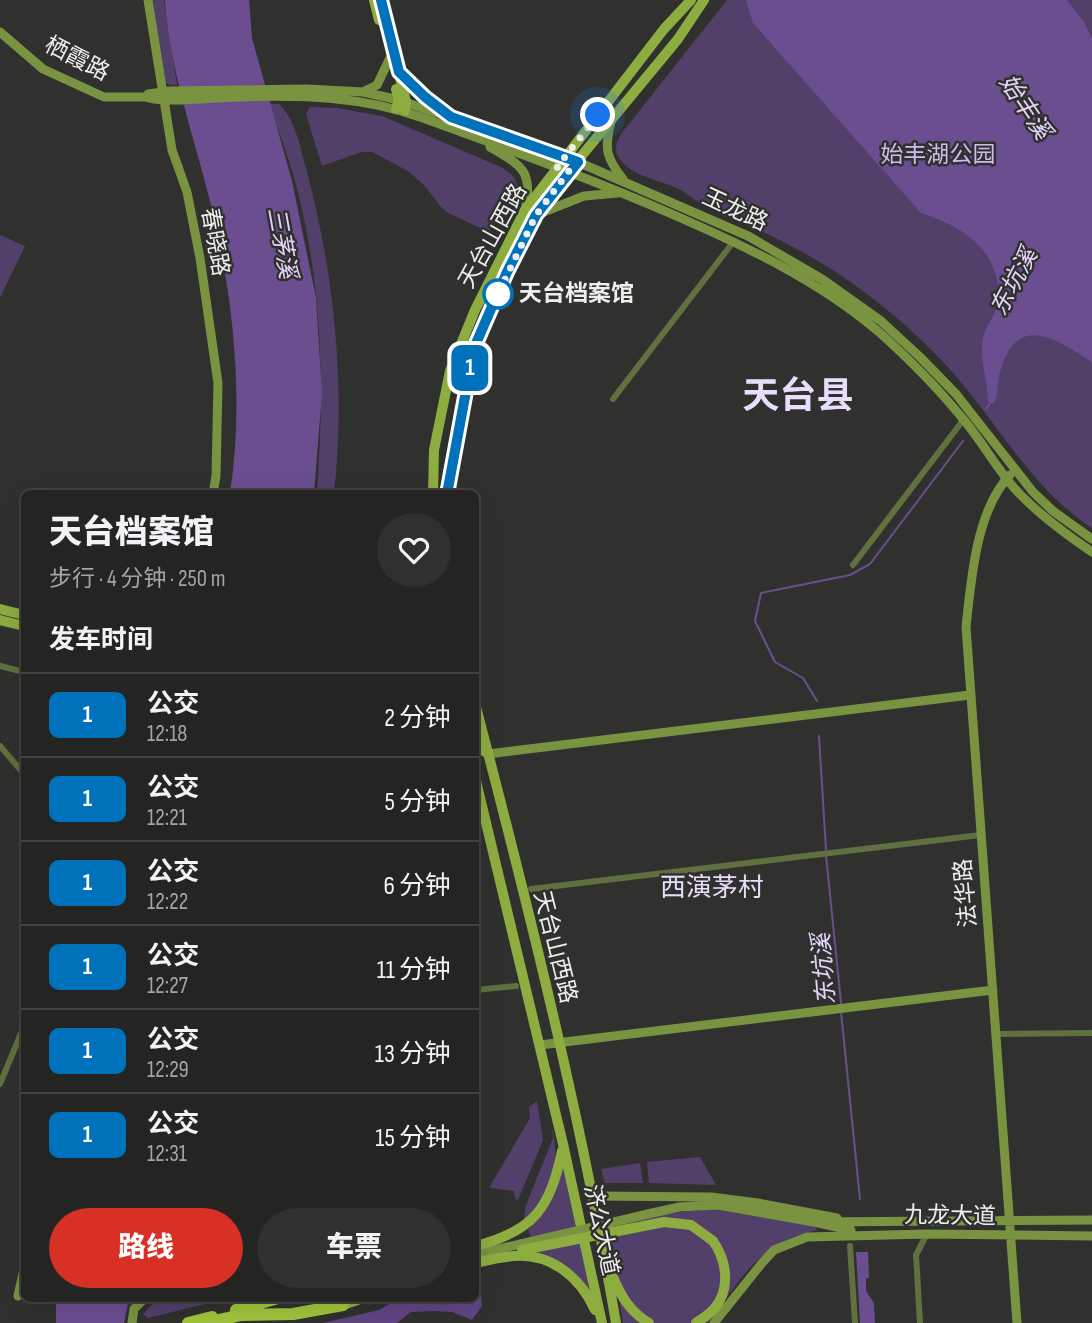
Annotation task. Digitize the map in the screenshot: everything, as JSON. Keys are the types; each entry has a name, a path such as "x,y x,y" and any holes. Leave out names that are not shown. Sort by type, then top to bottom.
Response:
{"highway":[{"path":"205,1323 266,1302"},
{"path":"188,1323 224,1316 293,1314 343,1305"}],"main road":[{"name":"春晓路","path":"148,0 167,95 172,150 187,192 200,258 218,383 213,490"},
{"path":"374,0 401,105"},
{"path":"381,0 399,72 401,105"},
{"name":"天台山西路","path":"433,489 434,450 450,371 475,310 524,210 664,29 691,0"},
{"name":"天台山西路","path":"447,490 474,348 507,272 536,215 678,39 704,0"},
{"name":"栖霞路","path":"0,32 43,69 104,97 269,92"},
{"path":"363,92 377,85 390,58"},
{"path":"399,72 451,117"},
{"name":"玉龙路","path":"269,92 363,92 401,105 467,134 569,171 734,241 802,277 877,330 909,360 964,419 1007,478 1051,524 1092,552"},
{"name":"玉龙路","path":"269,92 401,105 451,117 624,181 748,236 785,256 851,298 881,321 956,394 1033,492 1053,512 1092,539"},
{"path":"611,122 608,132 608,157 624,181"},
{"path":"467,134 520,166 527,176 529,190 524,210"},
{"path":"536,215 584,196 622,193"},
{"name":"法华路","path":"1015,470 990,506 982,531 971,580 966,627 1017,1323"},
{"path":"433,489 447,490"},
{"path":"0,609 21,614"},
{"path":"0,620 21,625"},
{"path":"479,752 488,754 970,695"},
{"name":"天台山西路","path":"479,719 558,1042 592,1196"},
{"path":"479,748 488,754"},
{"name":"天台山西路","path":"479,792 563,1144"},
{"path":"540,1045 993,990"},
{"path":"479,1246 522,1227 536,1216 548,1199 556,1178 563,1144"},
{"name":"济公大道","path":"563,1144 601,1323"},
{"path":"592,1196 711,1197 836,1218 890,1216 944,1219"},
{"name":"济公大道","path":"592,1196 616,1323"},
{"path":"479,1262 513,1255 648,1213 679,1207 717,1205 814,1222 842,1230 927,1234"},
{"path":"814,1222 944,1219"},
{"name":"九龙大道","path":"944,1219 1092,1220"},
{"path":"479,1256 526,1251 664,1222 691,1225 713,1241 724,1261 721,1297 714,1310 696,1323"},
{"name":"九龙大道","path":"715,1323 774,1250 807,1237 927,1234 1092,1236"},
{"path":"479,1256 526,1251 562,1268 578,1281 601,1323"},
{"path":"605,1257 621,1297 635,1314 649,1323"},
{"path":"18,1296 21,1282"},
{"path":"132,1323 134,1310 141,1302"},
{"path":"343,1305 352,1302"}],"street":[{"path":"613,399 734,241"},
{"path":"853,565 964,419"},
{"path":"0,666 21,671"},
{"path":"0,746 21,770"},
{"path":"531,889 980,835"},
{"path":"479,990 516,986"},
{"path":"0,1084 21,1033"},
{"path":"997,1034 1092,1033"},
{"path":"920,1323 915,1255 927,1234"},
{"path":"850,1246 855,1323"}],"green space":[{"path":"153,0 164,0 177,85 163,81"},
{"name":"始丰湖公园","path":"727,0 1092,0 1092,528 1073,514 1039,481 965,387 932,350 894,315 832,269 811,257 697,201 679,189 631,170 619,158 616,149 621,134"},
{"path":"269,104 279,104 290,118 306,168 324,248 338,370 339,411 334,490 317,490 321,383 317,310 308,237 286,152"},
{"path":"310,107 337,108 382,116 503,168 514,177 517,186 489,232 448,213 408,171 372,152 361,152 322,166 306,114"},
{"path":"0,235 25,246 0,298"},
{"path":"537,1101 543,1140 518,1200 515,1199 514,1191 489,1188 530,1118 529,1107"},
{"path":"552,1127 555,1158 552,1182 542,1201 528,1218 524,1218 526,1205 553,1138"},
{"path":"700,1157 716,1185 649,1183 647,1162"},
{"path":"640,1163 643,1183 605,1183 601,1169"},
{"path":"563,1167 590,1291 576,1276 536,1253 528,1229 550,1200"},
{"path":"711,1209 811,1225 817,1230 780,1243 753,1264 708,1323 623,1323 607,1229 662,1214"},
{"path":"155,1302 213,1302 148,1318 143,1314"}],"shaded area":[{"path":"479,1295 482,1306 472,1320 452,1312 433,1311 411,1312 397,1323 323,1323 379,1310 393,1302 479,1302"}],"water":[{"name":"三茅溪","path":"165,0 249,0 252,38 292,181 316,298 322,393 314,490 230,490 236,423 235,353 231,317 213,213 184,107"},
{"name":"始丰溪","path":"746,0 1067,0 1084,22 1092,39 1092,362 1052,339 1027,336 1016,341 1007,353 999,376 996,399 994,403 988,402 982,346 999,298 993,266 985,253 964,233 921,213 753,23"},
{"path":"856,1252 868,1252 869,1278 866,1278 866,1291 874,1303 875,1323 860,1323"},
{"path":"56,1302 128,1302 124,1323 56,1323"}],"waterway":[{"name":"东坑溪","path":"986,409 992,401"},
{"name":"东坑溪","path":"817,701 803,678 775,662 755,621 761,593 850,575 870,564 963,441"},
{"name":"东坑溪","path":"819,736 826,850"},
{"name":"东坑溪","path":"826,855 841,1003"},
{"name":"东坑溪","path":"841,1012 860,1199"}],"bus line":[{"name":"1","path":"381,0 399,72 425,97 451,117 578,162 536,215 507,272 474,348 447,490"}],"place":[{"name":"天台档案馆","path":"498,294"}],"district":[{"name":"天台县","path":"798,397"},
{"name":"西演茅村","path":"712,888"}],"route":[{"path":"498,294 496,298 536,215 569,171 557,167 598,115"}]}
